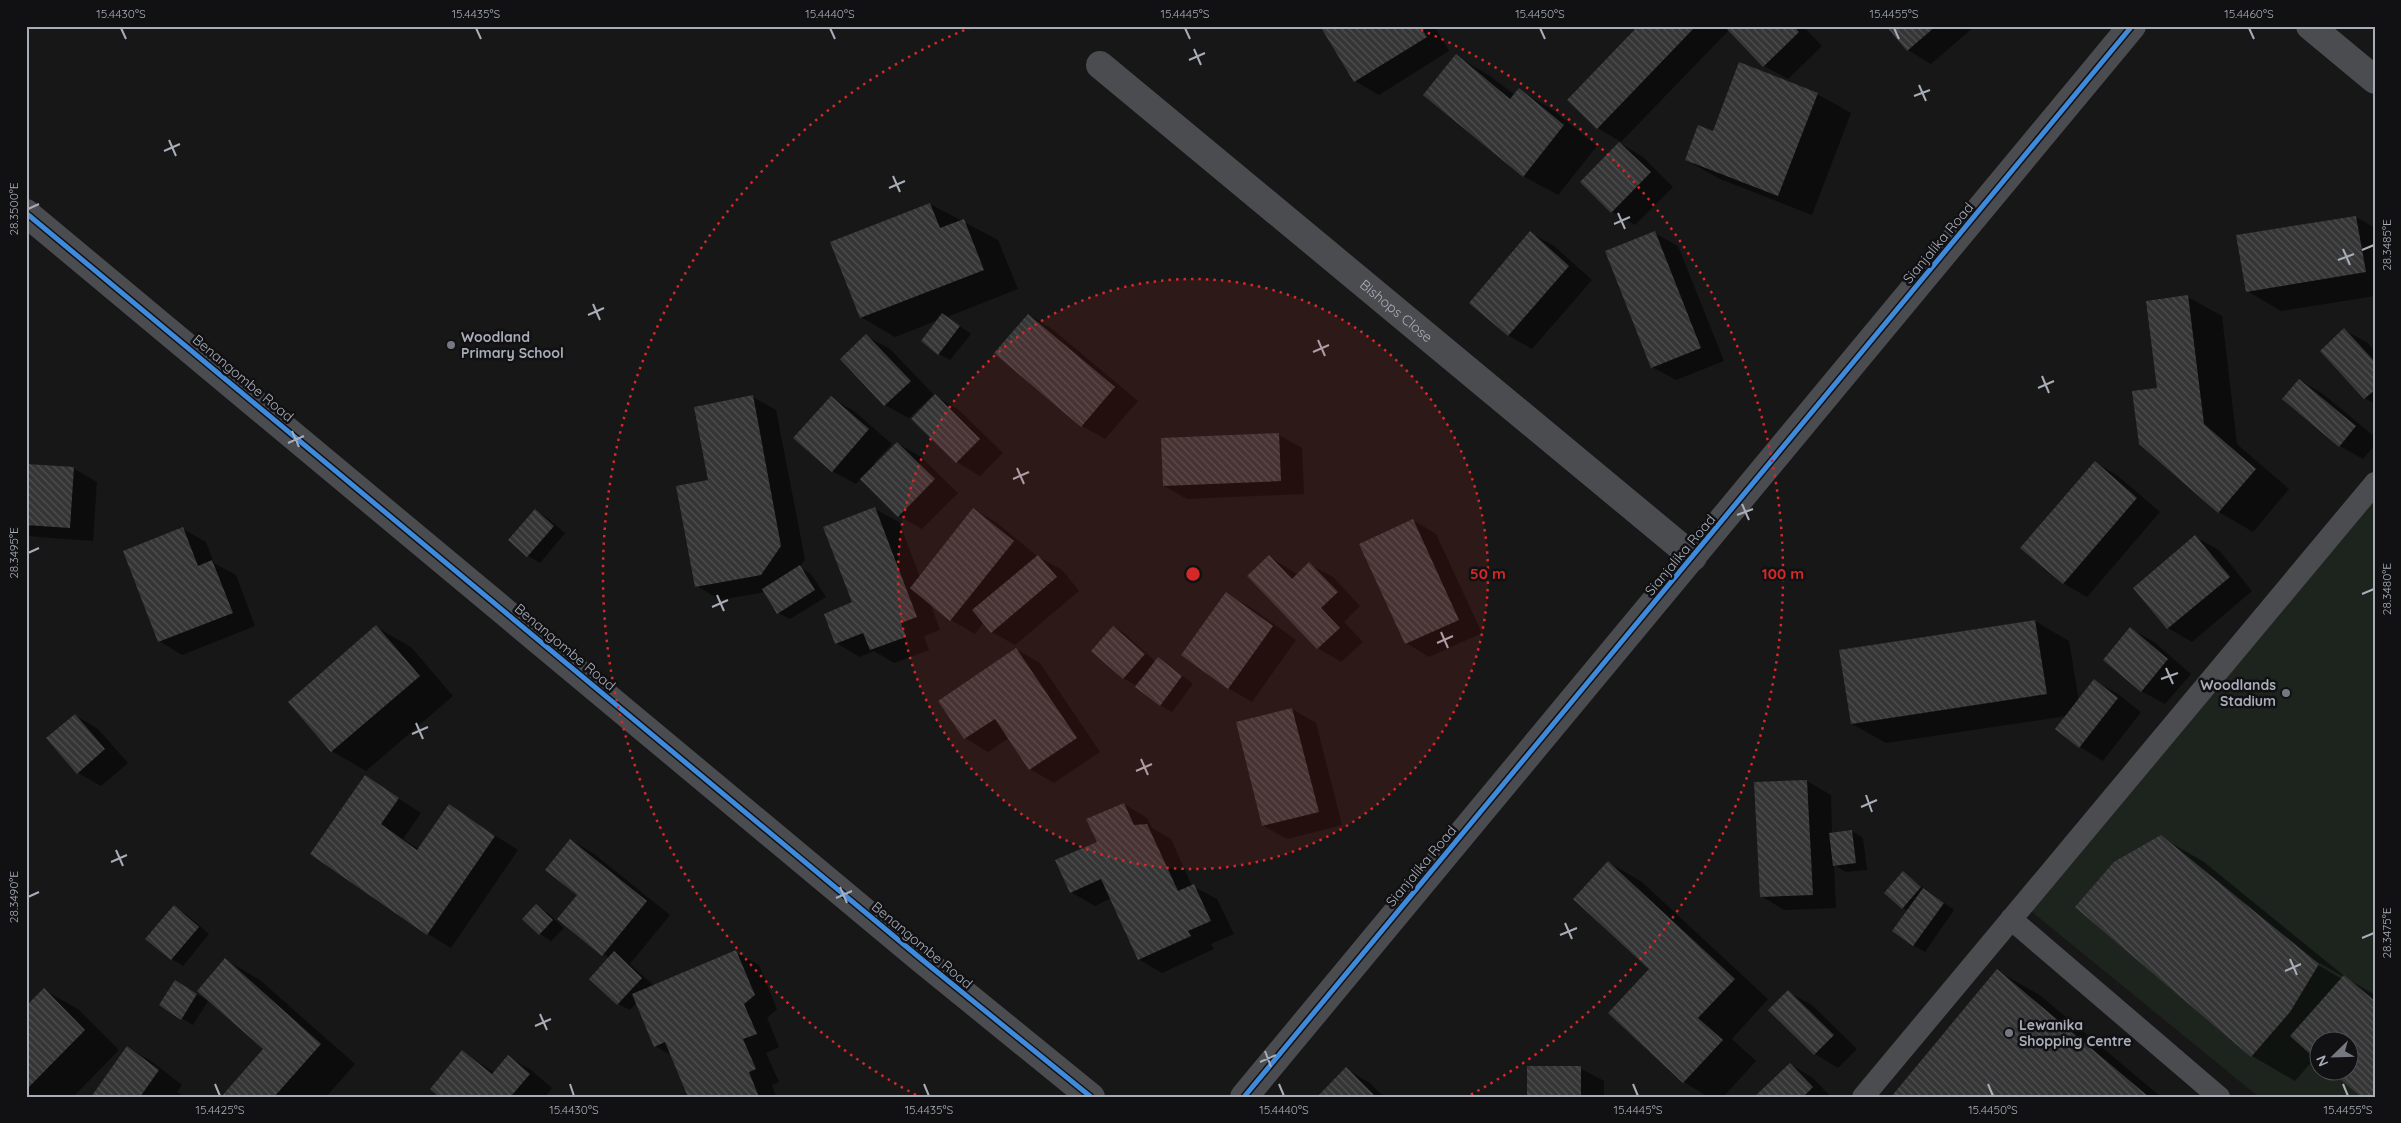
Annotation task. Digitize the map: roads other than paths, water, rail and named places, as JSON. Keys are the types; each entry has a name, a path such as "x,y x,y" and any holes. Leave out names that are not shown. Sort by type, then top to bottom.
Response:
{"street":[{"name":"Sianjalika Road","path":"1244,1097 2132,26"},
{"path":"2310,26 2375,80"},
{"name":"Bishops Close","path":"1100,65 1693,557"},
{"name":"Benangombe Road","path":"26,213 904,945 1091,1097"}],"lane":[{"path":"1863,1097 2375,483"},
{"path":"2011,919 2219,1097"}],"place":[{"name":"Woodland Primary School","path":"451,345"},
{"name":"Woodlands Stadium","path":"2286,693"},
{"name":"Lewanika Shopping Centre","path":"2009,1033"}]}
